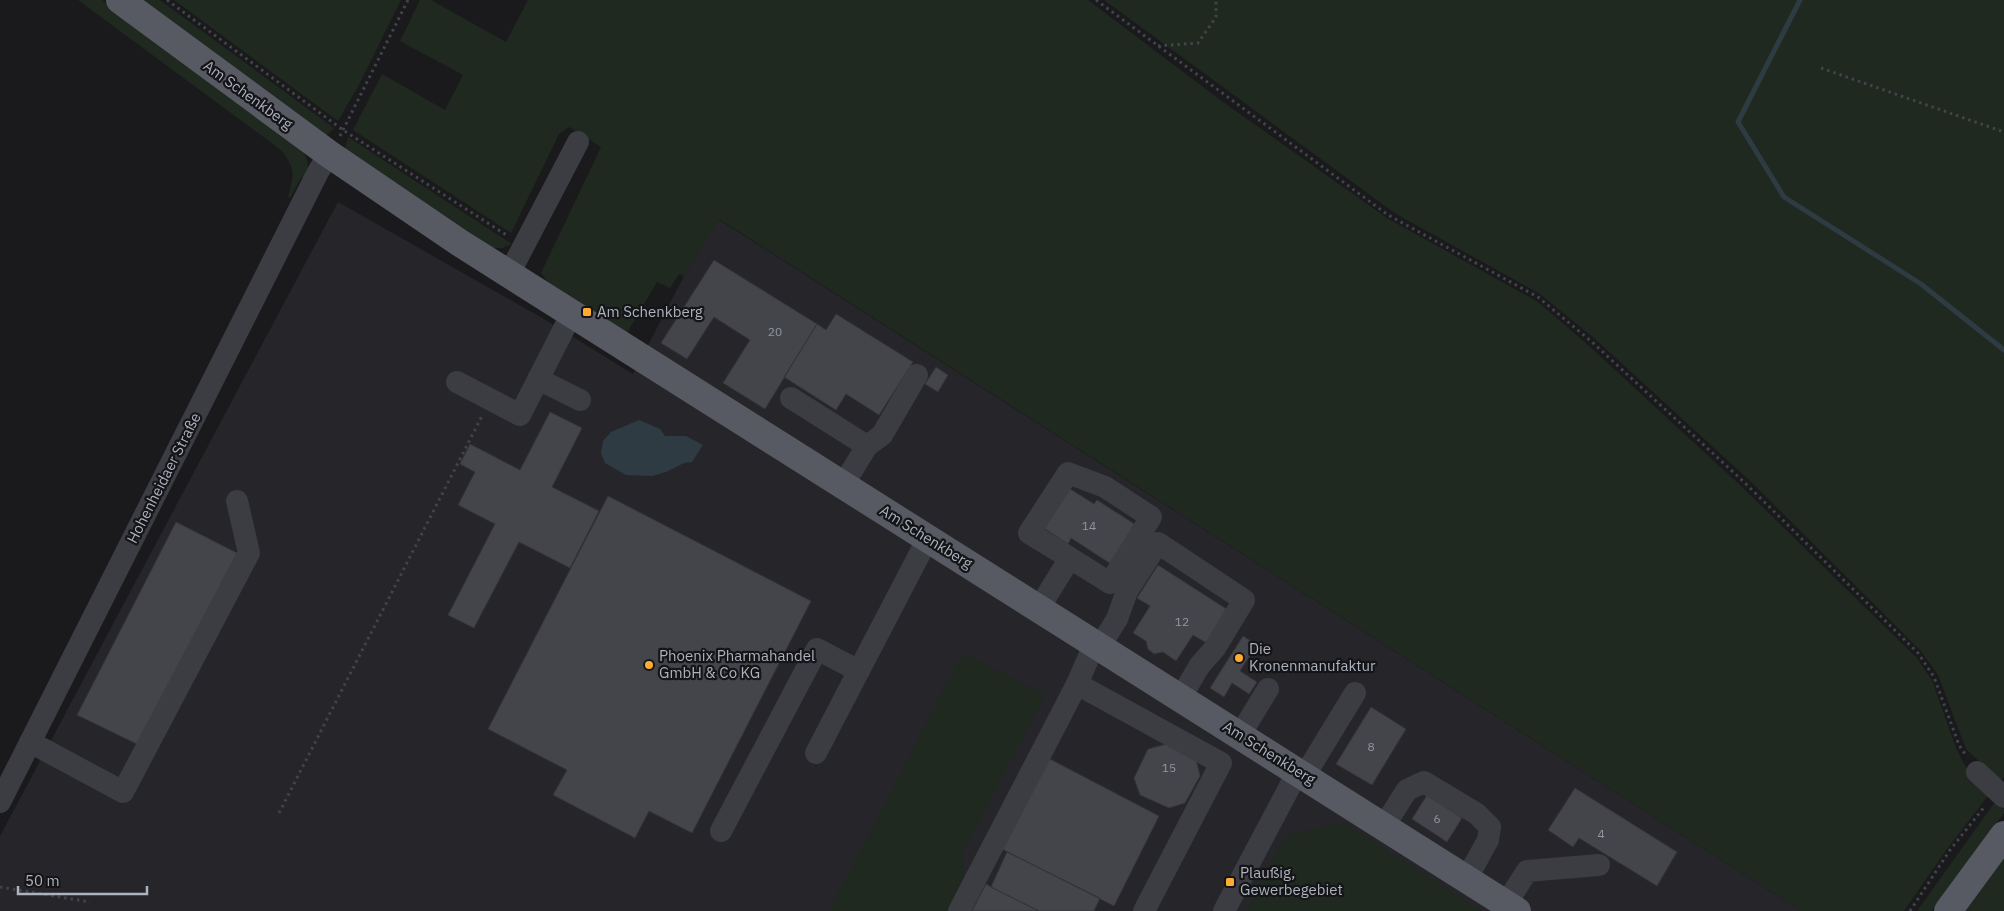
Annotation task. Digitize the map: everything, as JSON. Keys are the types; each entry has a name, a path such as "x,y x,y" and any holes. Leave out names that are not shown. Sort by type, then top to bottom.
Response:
{"main road":[{"name":"Am Schenkberg","path":"120,0 329,154 509,274 1302,773 1512,908"},
{"path":"1948,911 1966,883 2004,835"}],"street":[{"path":"509,274 578,142"},
{"name":"Hohenheidaer Straße","path":"0,802 318,172 329,154"},
{"path":"457,382 520,415 572,313"},
{"path":"844,485 867,446 882,435 918,375"},
{"path":"538,379 580,400"},
{"path":"791,398 867,446"},
{"path":"1068,473 1105,487 1151,518 1110,583 1070,558 1029,533 1068,473"},
{"path":"30,742 123,792 249,553 237,501"},
{"path":"816,753 928,538"},
{"path":"960,911 1077,684 1098,645 1117,619 1127,591 1158,543 1244,600 1215,648 1200,665 1181,697"},
{"path":"1039,608 1070,558"},
{"path":"721,831 817,649 859,671"},
{"path":"1077,684 1221,763 1144,911"},
{"path":"1240,735 1268,689"},
{"path":"1224,911 1302,773 1355,693"},
{"path":"1977,772 2001,794"},
{"path":"1384,826 1407,790 1424,782 1477,814 1490,827 1488,840 1467,878"},
{"path":"1512,908 1527,871 1599,865"}],"path":[{"path":"167,0 343,130 523,246"},
{"path":"329,154 343,130 408,0"},
{"path":"1096,0 1388,215 1538,297 1592,342 1744,482 1918,653 1934,677 1959,745 1977,772"},
{"path":"1158,46 1198,43 1216,17 1216,0"},
{"path":"1820,68 2004,132"},
{"path":"279,813 490,400"},
{"path":"1910,911 1950,850 2001,794"},
{"path":"0,887 90,902"}],"shaded area":[{"path":"338,202 544,319 633,374 684,276 718,219 1801,911 0,911 0,836"},
{"path":"639,420 660,429 665,436 686,436 703,445 692,462 684,463 666,472 652,476 626,475 605,463 601,453 603,441 611,432"}],"green space":[{"path":"78,0 102,0 295,143 306,158 308,170 307,176 301,178 290,198 288,197 292,183 292,172 289,162 281,150"},
{"path":"137,0 160,0 334,128 326,136"},
{"path":"174,0 401,0 360,83 338,121"},
{"path":"420,0 431,0 506,42 528,0 1088,0 1219,99 1387,218 1538,302 1588,345 1742,487 1916,657 1932,680 1956,748 1970,775 1988,796 1947,849 1904,911 1801,911 719,219 684,276 679,274 670,288 657,282 627,333 548,282 541,273 601,147 569,127 559,134 511,233 353,130 382,74 445,110 463,75 400,41"},
{"path":"1104,0 2004,0 2004,777 2000,781 1966,749 1938,675 1921,651 1748,479 1595,339 1540,294 1396,214"},
{"path":"348,137 512,244 502,248 493,248 345,149"},
{"path":"963,653 1045,695 961,856 964,878 947,911 829,911"},
{"path":"1995,802 2004,809 2004,813 1931,911 1917,911"},
{"path":"1343,822 1481,911 1246,911 1285,836"},
{"path":"2004,855 2004,911 1965,911"}],"building":[{"path":"714,260 817,324 765,409 723,383 750,340 714,317 687,359 661,343"},
{"path":"836,314 913,362 879,415 846,394 836,410 784,377 817,324 826,330"},
{"path":"936,367 948,375 938,392 925,384"},
{"path":"550,412 582,428 552,487 599,511 570,568 519,542 474,628 448,615 495,524 458,505 475,472 460,464 470,444 520,470"},
{"path":"1067,487 1094,504 1097,500 1136,525 1111,564 1071,538 1068,544 1042,527"},
{"name":"Phoenix Pharmahandel GmbH & Co KG","path":"608,496 811,601 692,833 649,811 635,838 553,795 567,770 488,729"},
{"path":"176,522 237,553 139,745 77,715"},
{"path":"1158,565 1231,612 1210,645 1193,635 1176,661 1163,652 1154,654 1148,649 1146,641 1133,633 1150,606 1137,598"},
{"name":"Die Kronenmanufaktur","path":"1243,636 1257,645 1240,671 1257,682 1249,694 1232,683 1224,697 1210,688"},
{"path":"1371,707 1406,729 1372,785 1336,764"},
{"path":"1167,744 1196,759 1200,776 1185,803 1169,808 1140,795 1134,778 1148,749"},
{"path":"1048,758 1159,816 1114,906 1002,849"},
{"path":"1575,788 1677,852 1657,886 1579,838 1573,847 1548,830"},
{"path":"1427,795 1462,818 1447,842 1412,819"},
{"path":"1007,852 1100,898 1094,911 1039,911 991,887"},
{"path":"986,884 991,887 1039,911 972,911"}],"waterway":[{"path":"1800,0 1738,122 1784,197 1921,284 2004,350"}],"place":[{"name":"Am Schenkberg","path":"587,312"},
{"name":"Die Kronenmanufaktur","path":"1239,658"},
{"name":"Phoenix Pharmahandel GmbH & Co KG","path":"649,665"},
{"name":"Plaußig, Gewerbegebiet","path":"1230,882"}]}
